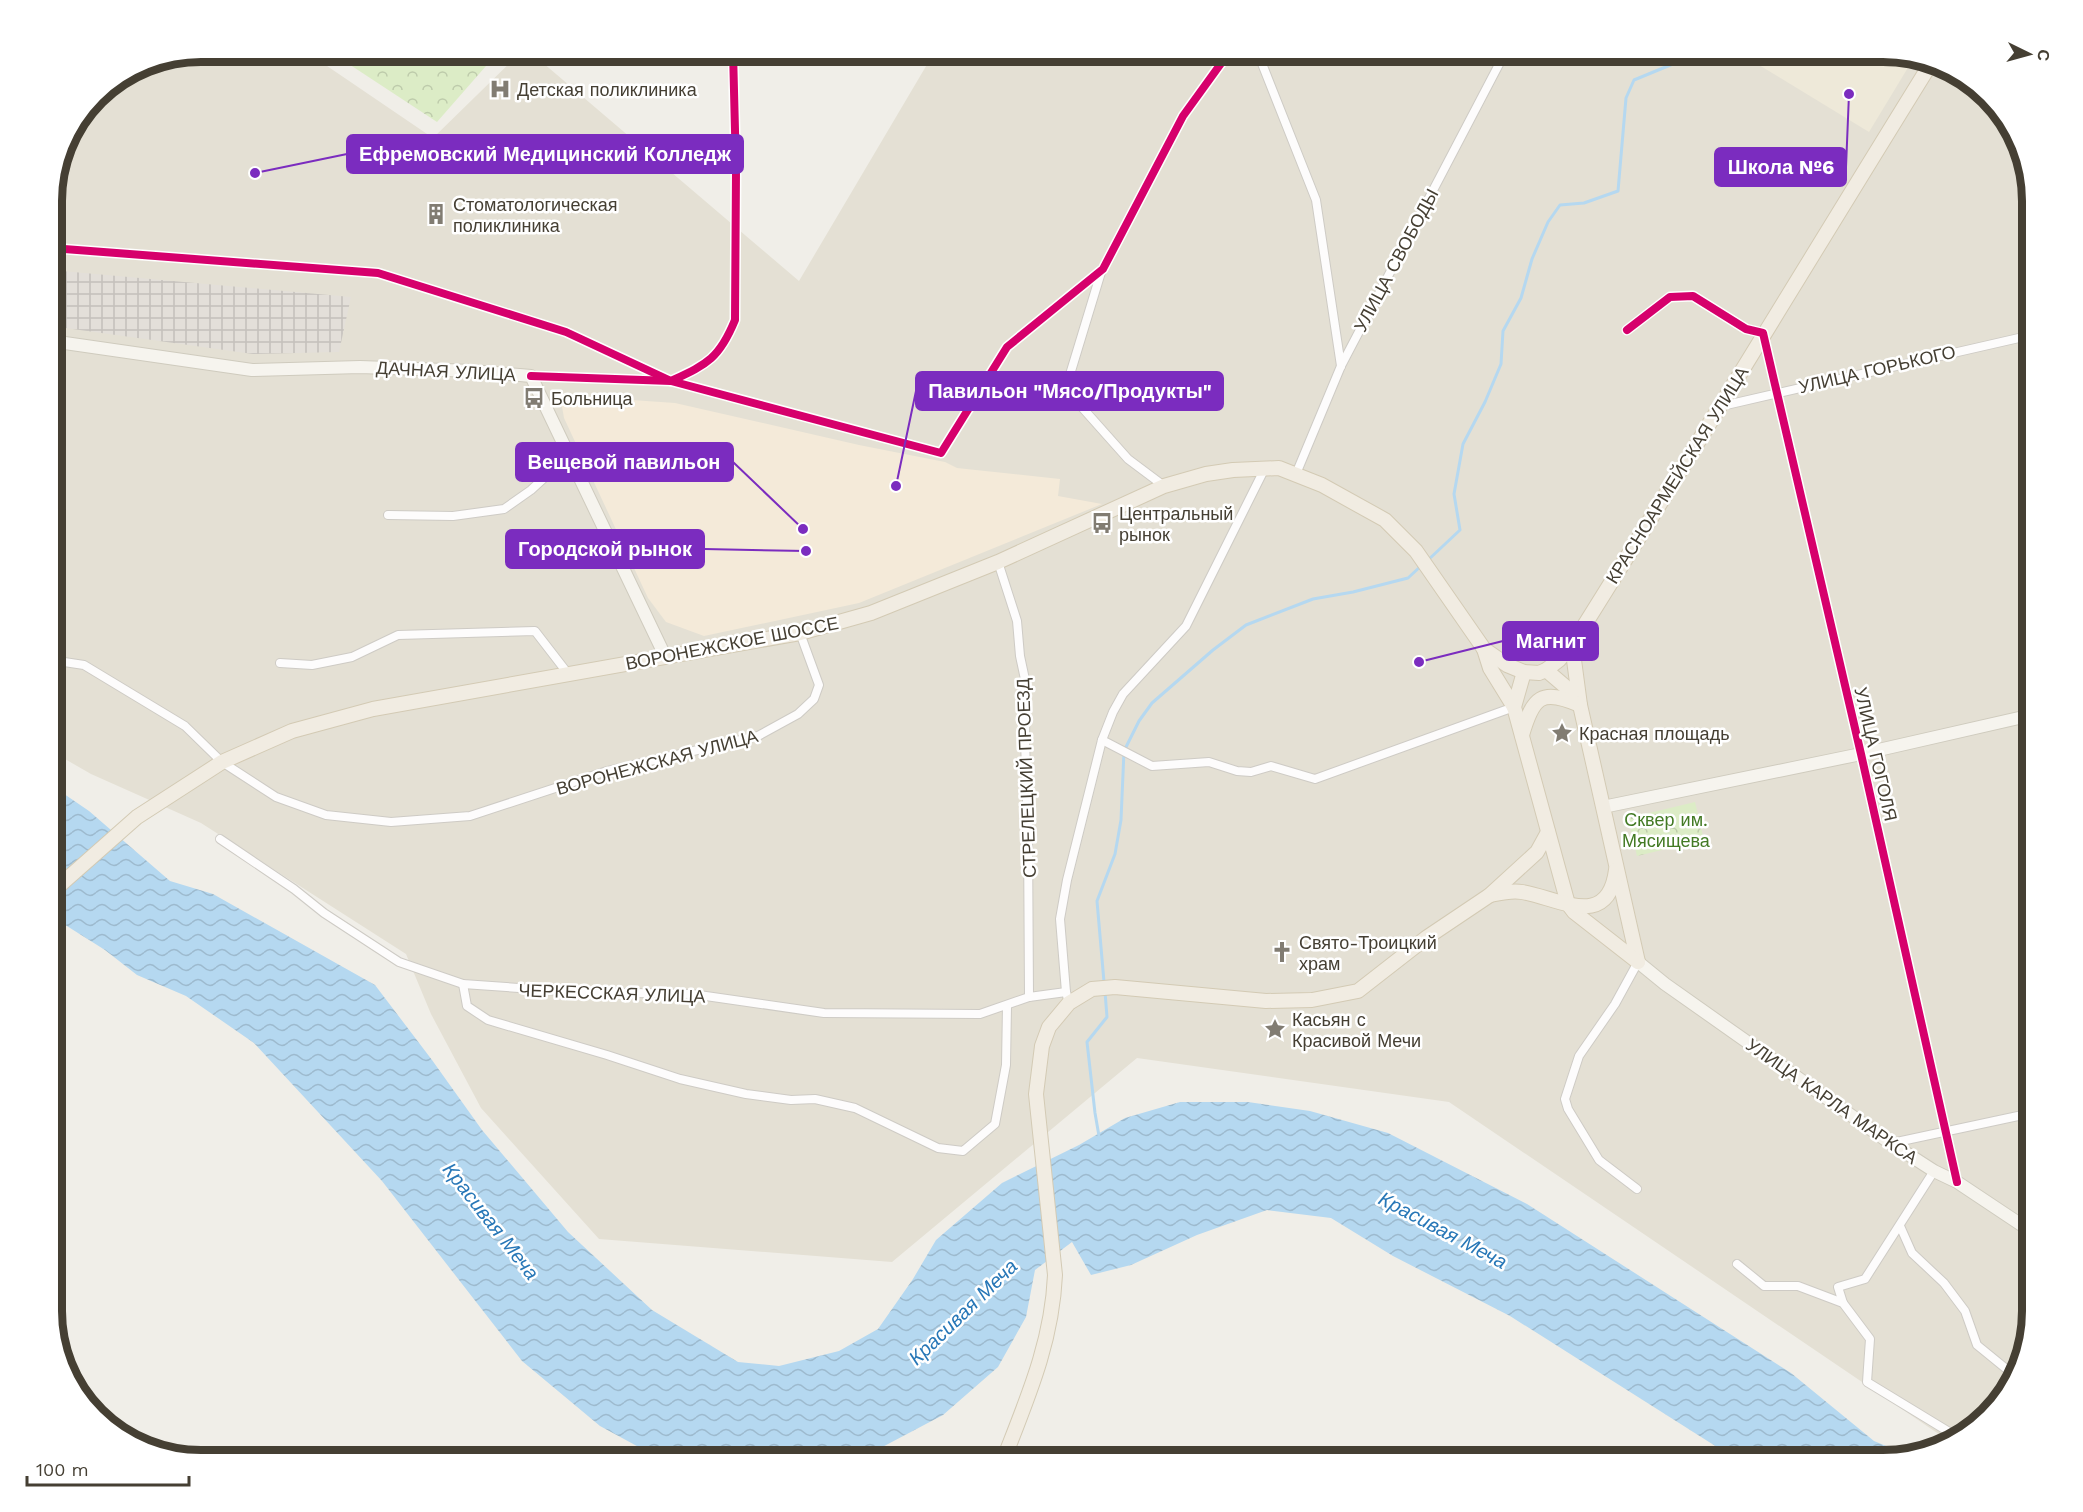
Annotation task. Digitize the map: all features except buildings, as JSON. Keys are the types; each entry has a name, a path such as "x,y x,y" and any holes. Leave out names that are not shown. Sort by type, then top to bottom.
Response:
{"main road":[{"name":"КРАСНОАРМЕЙСКАЯ УЛИЦА","path":"1572,645 1722,406 1763,333 1927,69"},
{"name":"ДАЧНАЯ УЛИЦА","path":"62,343 252,370 360,367 474,371 531,376 666,658"},
{"name":"ВОРОНЕЖСКОЕ ШОССЕ","path":"62,883 138,817 222,762 292,731 373,709 800,633 870,613 998,562 1164,486 1206,474 1279,468 1322,485 1385,520 1416,551 1483,648"},
{"path":"1483,648 1507,665 1532,674 1546,670 1560,660 1572,645"},
{"path":"1572,645 1580,705 1638,962"},
{"path":"1483,648 1490,668 1514,707 1568,904 1574,912 1638,962"},
{"path":"1546,670 1567,688 1580,705"},
{"path":"1514,707 1524,672"},
{"path":"1522,735 1530,711 1544,697 1550,695 1561,697 1580,705"},
{"path":"1603,807 2022,718"},
{"path":"1007,1450 1038,1372 1054,1305 1055,1275 1036,1094 1041,1046 1049,1027 1068,997 1092,989 1115,987 1266,1001 1312,1000 1358,991 1426,938 1490,895 1537,852 1548,832"},
{"path":"1490,895 1509,891 1523,892 1568,904 1590,907 1606,898 1614,882 1616,866"},
{"name":"УЛИЦА КАРЛА МАРКСА","path":"1638,962 1665,984 1892,1143 1934,1171 1957,1182 2022,1225"}],"street":[{"path":"531,376 671,381 705,365 726,342 735,321 736,170 733,62"},
{"path":"1164,486 1128,459 1071,395 1068,381 1103,269 1183,116 1222,62"},
{"path":"1261,62 1316,200 1341,366"},
{"name":"УЛИЦА СВОБОДЫ","path":"1296,474 1341,366 1500,62"},
{"path":"62,249 378,273 566,332 671,381 942,453 1007,346 1103,269"},
{"path":"1627,330 1670,297 1693,296 1746,329 1763,333"},
{"name":"УЛИЦА ГОГОЛЯ","path":"1763,333 1957,1182"},
{"name":"УЛИЦА ГОРЬКОГО","path":"1722,406 2022,337"},
{"path":"388,515 453,516 504,509 531,490 569,455"},
{"path":"1068,997 1060,919 1067,880 1102,740 1123,694 1186,626 1265,468"},
{"name":"СТРЕЛЕЦКИЙ ПРОЕЗД","path":"998,562 1017,621 1020,656 1026,684 1029,997"},
{"path":"280,663 312,665 352,657 398,635 535,631 569,675"},
{"name":"ВОРОНЕЖСКАЯ УЛИЦА","path":"222,762 276,797 326,815 391,822 470,816 607,771 758,736 798,714 814,699 819,685 800,633"},
{"path":"62,662 84,665 185,726 222,762"},
{"path":"1102,740 1152,766 1209,762 1237,771 1251,772 1271,766 1315,779 1514,707"},
{"name":"ЧЕРКЕССКАЯ УЛИЦА","path":"220,839 294,889 324,913 399,962 463,984 575,992 692,994 825,1013 980,1014 1029,997 1068,997"},
{"path":"1637,1189 1599,1160 1568,1109 1565,1099 1579,1056 1615,1004 1638,962"},
{"path":"463,984 467,1006 488,1020 680,1079 746,1094 791,1100 815,1100 855,1108 938,1148 963,1151 995,1124 1006,1065 1007,1006"},
{"path":"1892,1143 2022,1115"},
{"path":"1934,1171 1865,1279 1838,1287 1843,1303 1870,1339 1867,1382 1950,1433"},
{"path":"1900,1226 1912,1253 1944,1283 1965,1311 1977,1345 2008,1370"},
{"path":"1737,1264 1764,1286 1798,1286 1843,1303"}],"shaded area":[{"path":"191,62 321,62 433,138 511,62 542,62 799,281 928,62 1901,63 1927,69 1952,80 1967,90 1993,116 2003,131 2014,156 2019,173 2022,200 2022,1312 2019,1339 2003,1381 1981,1410 1960,1427 1943,1437 1449,1102 1137,1058 892,1262 599,1239 481,1108 431,1014 406,954 201,823 91,774 62,757 62,191 66,164 72,147 90,116 102,102 123,85 156,69"},
{"path":"1754,62 1883,62 1910,64 1869,132"},
{"path":"62,271 351,297 339,352 253,354 62,328"},
{"path":"560,395 675,403 945,462 957,468 1060,479 1058,496 1102,504 859,603 704,636 666,622 648,598 564,418"}],"green space":[{"path":"346,62 490,62 437,122"},
{"name":"Сквер им. Мясищева","path":"1695,802 1704,840 1637,856 1628,818"}],"water":[{"name":"Красивая Меча","path":"62,793 89,811 170,881 213,894 375,985 482,1130 568,1232 652,1310 738,1362 779,1366 839,1351 878,1329 913,1279 936,1240 1002,1183 1079,1145 1125,1118 1180,1102 1248,1102 1310,1111 1388,1133 1527,1204 1791,1373 1874,1441 1894,1449 1722,1450 1510,1316 1393,1256 1331,1218 1267,1210 1197,1235 1131,1265 1091,1275 1072,1242 1035,1270 1026,1317 998,1367 943,1415 877,1450 644,1450 600,1426 522,1361 382,1181 254,1043 186,996 137,975 105,950 62,923"}],"waterway":[{"path":"1427,561 1460,530 1454,494 1463,444 1485,402 1501,364 1503,331 1521,298 1532,259 1548,222 1560,205 1584,203 1618,191 1626,98 1634,80 1678,62"},
{"path":"1104,982 1097,901 1115,854 1121,820 1124,751 1139,721 1152,703 1213,650 1246,625 1313,599 1408,578 1422,565"},
{"path":"1099,1136 1087,1042 1107,1017 1105,992"}],"cycle path":[{"path":"62,249 378,273 566,332 671,381 710,359 723,344 735,320 736,170 733,62"},
{"path":"531,376 671,381 941,453 1007,347 1103,269 1183,116 1222,62"},
{"path":"1627,330 1670,297 1693,296 1746,329 1763,333 1957,1182"}],"place":[{"name":"Детская поликлиника","path":"500,89"},
{"name":"Школа №6","path":"1849,94"},
{"name":"Ефремовский Медицинский Колледж","path":"255,173"},
{"name":"Стоматологическая поликлиника","path":"436,214"},
{"name":"Больница","path":"534,398"},
{"name":"Павильон \"Мясо/Продукты\"","path":"896,486"},
{"name":"Центральный рынок","path":"1102,523"},
{"name":"Вещевой павильон","path":"803,529"},
{"name":"Городской рынок","path":"806,551"},
{"name":"Магнит","path":"1419,662"},
{"name":"Красная площадь","path":"1562,733"},
{"name":"Свято-Троицкий храм","path":"1282,952"},
{"name":"Касьян с Красивой Мечи","path":"1275,1029"}]}
